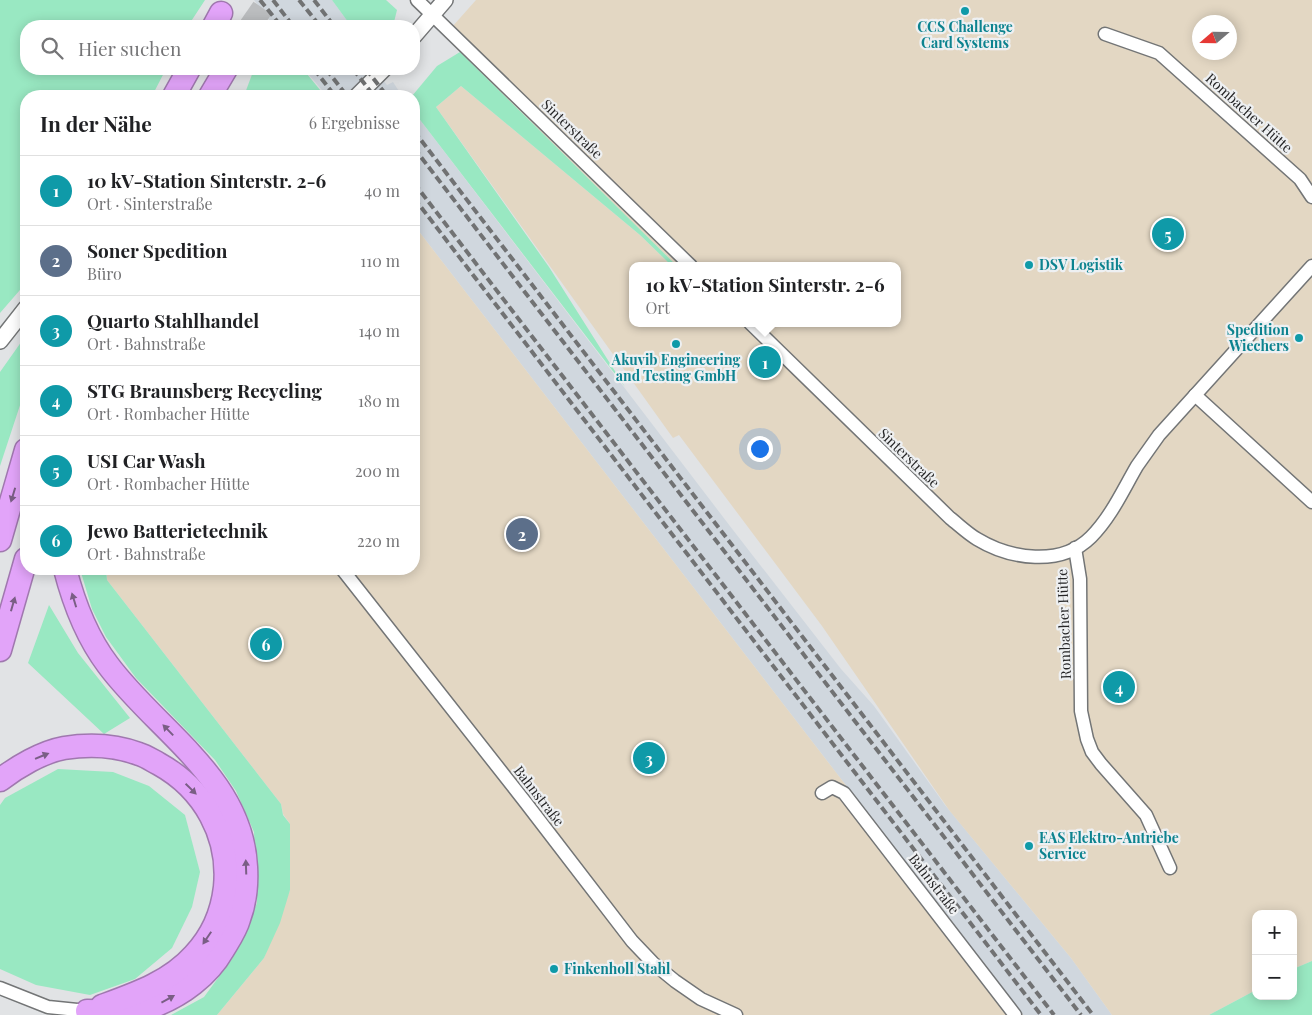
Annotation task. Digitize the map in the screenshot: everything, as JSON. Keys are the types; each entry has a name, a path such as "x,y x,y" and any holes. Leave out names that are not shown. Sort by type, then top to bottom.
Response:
{"highway":[{"path":"177,90 186,75"},
{"path":"214,90 222,75"},
{"path":"0,540 20,471"},
{"path":"0,650 21,575"},
{"path":"67,575 85,629 108,664 122,682 202,768 227,801 240,831 247,880 239,919 218,958 200,978 162,1003 142,1011 87,1013"},
{"path":"0,780 19,767 62,749 89,746 113,747 141,754 170,770 194,791 210,815 223,845 227,870 224,895 218,918 210,935 194,956 156,985 87,1013"}],"street":[{"name":"Sinterstraße","path":"417,0 686,262"},
{"path":"420,29 445,0"},
{"name":"Rombacher Hütte","path":"1105,34 1159,54 1300,179 1312,197"},
{"path":"363,90 378,75"},
{"path":"1074,548 1090,538 1159,435 1312,266"},
{"path":"0,342 20,316"},
{"name":"Sinterstraße","path":"754,327 950,518 977,539 1004,552 1021,556 1060,554 1074,548"},
{"path":"1195,395 1312,502"},
{"name":"Rombacher Hütte","path":"1074,548 1080,579 1081,712 1087,739 1092,752 1101,764 1146,816 1170,868"},
{"name":"Bahnstraße","path":"347,575 632,941 653,963 675,981 701,999 736,1015"},
{"name":"Bahnstraße","path":"822,794 832,787 844,793 1015,1015"},
{"path":"0,988 48,1007 87,1013"}],"shaded area":[{"path":"254,0 332,0 347,20 269,20"},
{"path":"476,0 1312,0 1312,961 1297,967 1297,910 1252,910 1252,992 1209,1015 1112,1015 1071,958 949,810 822,626 679,435 673,438 436,107 461,86 640,235 668,262 629,262 629,327 901,327 901,262 673,262 444,36"},
{"path":"309,75 379,75 387,85 393,82 398,90 322,90"},
{"path":"420,120 733,530 841,669 874,706 945,805 1071,958 1112,1015 1023,1015 420,233"},
{"path":"420,233 1023,1015 217,1015 264,958 290,890 290,824 283,814 281,804 107,580 107,575 420,575"}],"green space":[{"path":"0,0 205,0 192,20 20,20 20,75 163,75 155,90 20,90 20,290 0,313"},
{"path":"332,0 386,0 397,10 394,20 347,20"},
{"path":"460,52 673,262 668,262 640,235 461,86 436,107 549,267 625,387 420,120 420,90 417,90 437,66"},
{"path":"252,75 308,75 320,90 246,90"},
{"path":"20,344 20,405 0,466 0,372"},
{"path":"82,575 107,575 107,580 281,804 283,815 290,824 290,890 280,923 264,958 217,1015 171,1015 204,997 232,959 257,903 254,832 236,791 215,760 136,678 106,637 92,609"},
{"path":"49,605 78,653 130,718 104,734 28,663"},
{"path":"58,769 113,772 149,786 185,815 200,872 192,907 172,948 135,979 90,995 36,985 0,969 0,805 5,798"},
{"path":"1312,961 1312,1015 1209,1015 1252,992 1252,1000 1297,1000 1297,967"}],"tunnel":[{"path":"254,20 268,0"}],"railway":[{"path":"260,0 276,20"},
{"path":"273,0 288,20"},
{"path":"299,0 315,20"},
{"path":"314,0 329,20"},
{"path":"319,75 330,90"},
{"path":"331,75 342,90"},
{"path":"358,75 369,90"},
{"path":"371,75 382,90"},
{"path":"420,139 1093,1015"},
{"path":"420,156 1081,1015"},
{"path":"420,191 1054,1015"},
{"path":"420,206 1041,1015"}],"place":[{"name":"CCS Challenge Card Systems","path":"965,11"},
{"name":"USI Car Wash","path":"1168,234"},
{"name":"DSV Logistik","path":"1029,265"},
{"name":"Spedition Wiechers","path":"1299,338"},
{"name":"Akuvib Engineering and Testing GmbH","path":"676,344"},
{"name":"10 kV-Station Sinterstr. 2-6","path":"765,362"},
{"name":"Soner Spedition","path":"522,534"},
{"name":"Jewo Batterietechnik","path":"266,644"},
{"name":"STG Braunsberg Recycling","path":"1119,687"},
{"name":"Quarto Stahlhandel","path":"649,758"},
{"name":"EAS Elektro-Antriebe Service","path":"1029,846"},
{"name":"Finkenholl Stahl","path":"554,969"}]}
